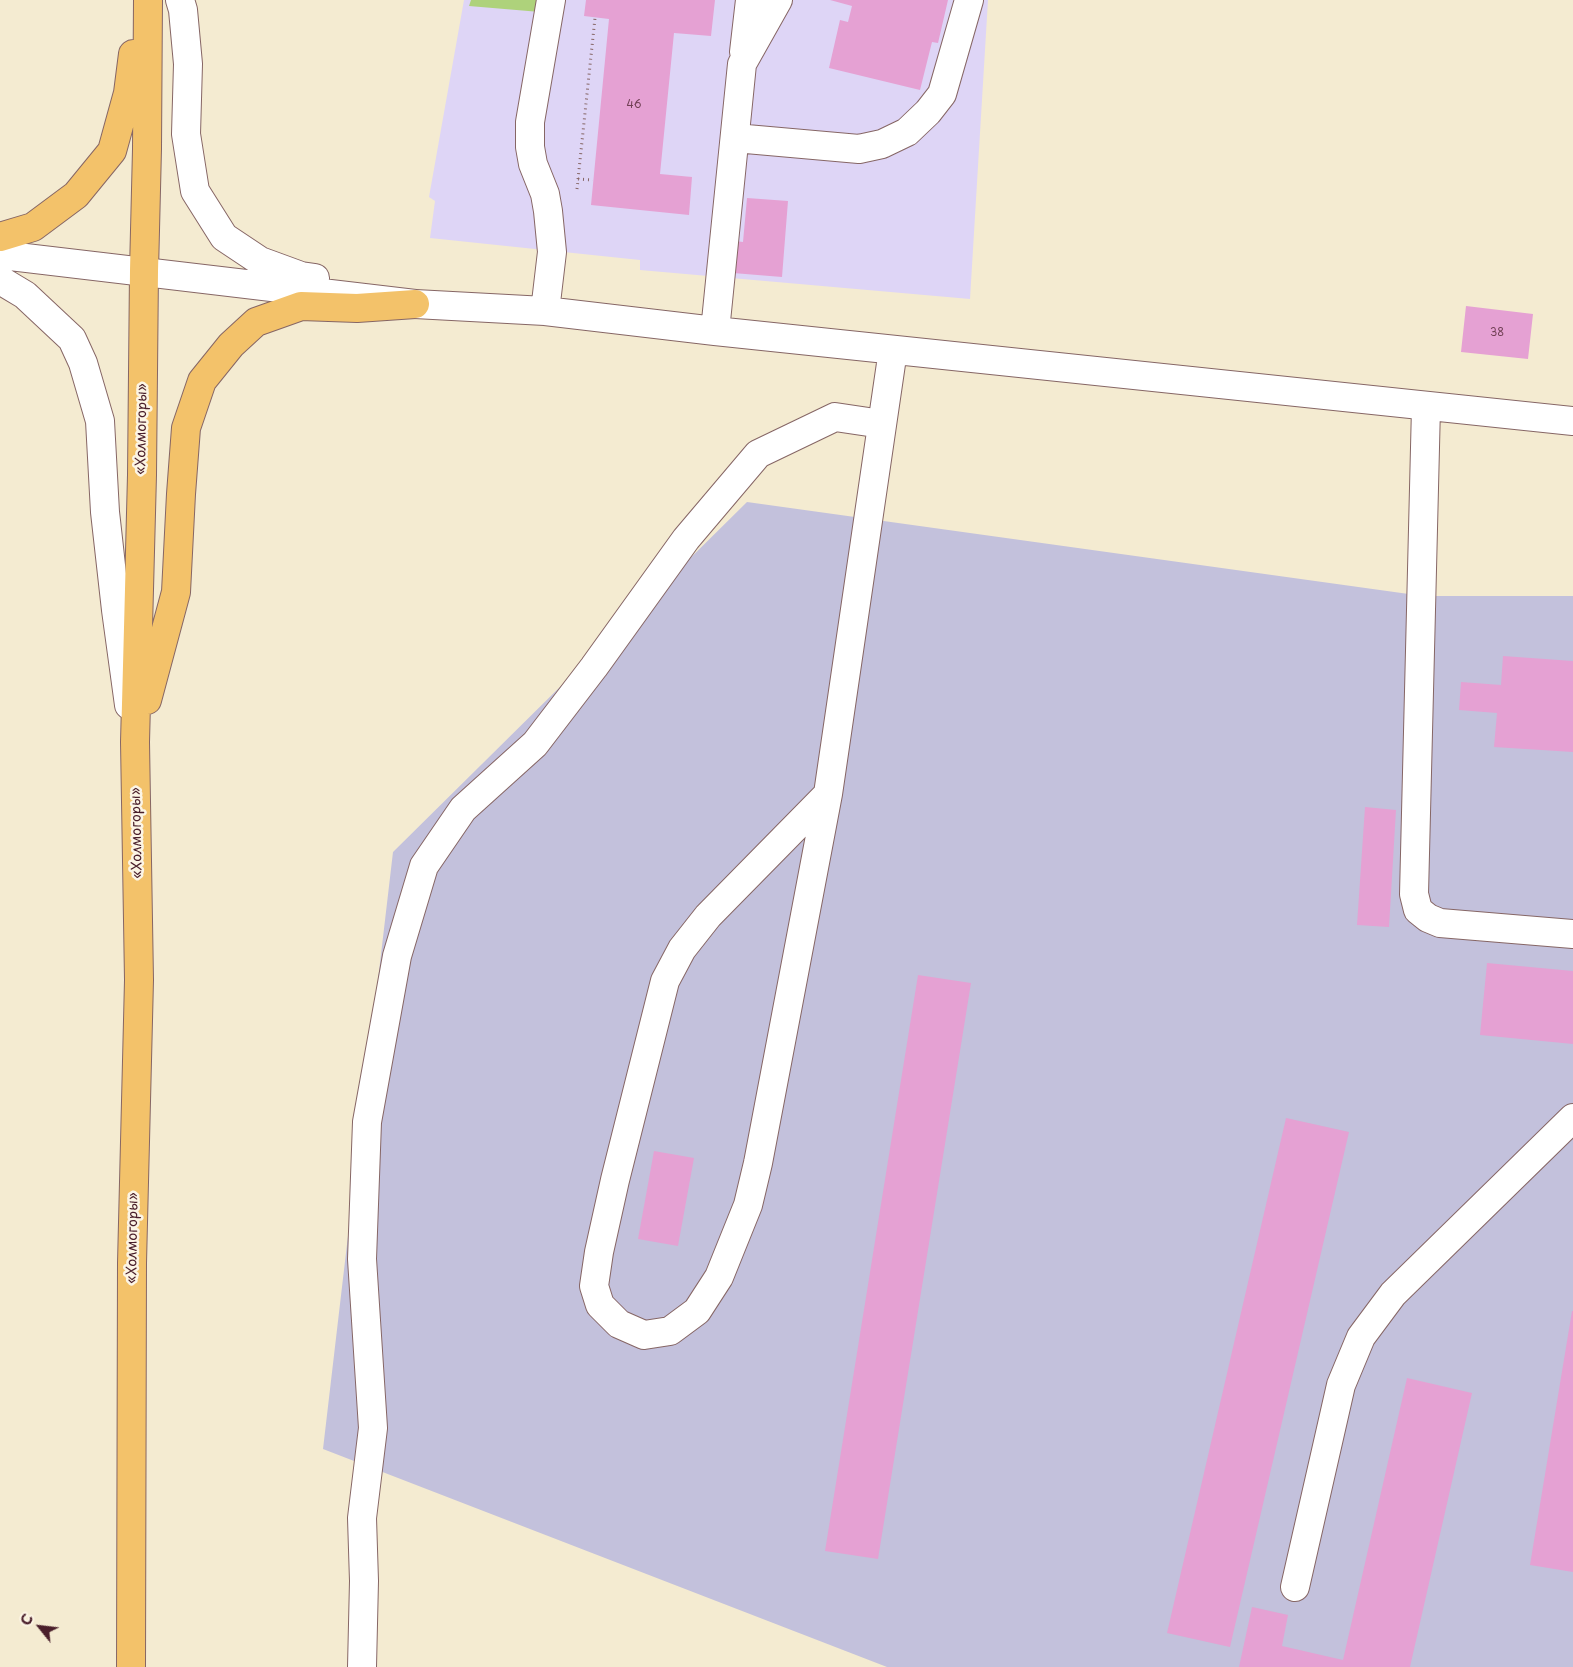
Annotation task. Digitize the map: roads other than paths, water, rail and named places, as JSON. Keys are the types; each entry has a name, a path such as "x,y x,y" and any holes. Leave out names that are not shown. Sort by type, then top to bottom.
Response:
{"highway":[{"path":"0,237 33,227 76,195 112,151 128,93 140,0"},
{"name":"«Холмогоры»","path":"131,1667 132,1263 139,980 135,742 142,474 148,0"},
{"path":"135,742 176,592 180,494 186,428 202,381 231,345 256,322 302,306 357,308 415,304"}],"street":[{"path":"180,0 183,10 188,64 186,134 194,190 224,237 260,261 301,276 362,287 415,304"},
{"path":"545,311 552,252 545,194 530,147 530,122 551,0"},
{"path":"715,331 750,0"},
{"path":"742,64 778,0"},
{"path":"735,138 859,149 882,144 907,132 928,112 942,94 950,72 969,0"},
{"path":"0,255 415,304 545,311 715,331 1573,421"},
{"path":"0,280 25,295 72,338 83,363 100,421 106,521 116,610 135,742"},
{"path":"828,794 708,916 682,949 665,981 615,1180 599,1252 594,1286 600,1305 619,1324 644,1335 670,1330 697,1311 719,1277 748,1205 758,1162 828,794 893,350"},
{"path":"1426,407 1414,894 1418,910 1428,918 1440,922 1573,934"},
{"path":"362,1667 364,1581 362,1518 373,1428 362,1259 367,1122 397,956 424,866 463,809 535,744 594,667 686,539 758,454 835,417 882,424"},
{"path":"1294,1587 1341,1385 1361,1337 1393,1294 1573,1118"}]}
